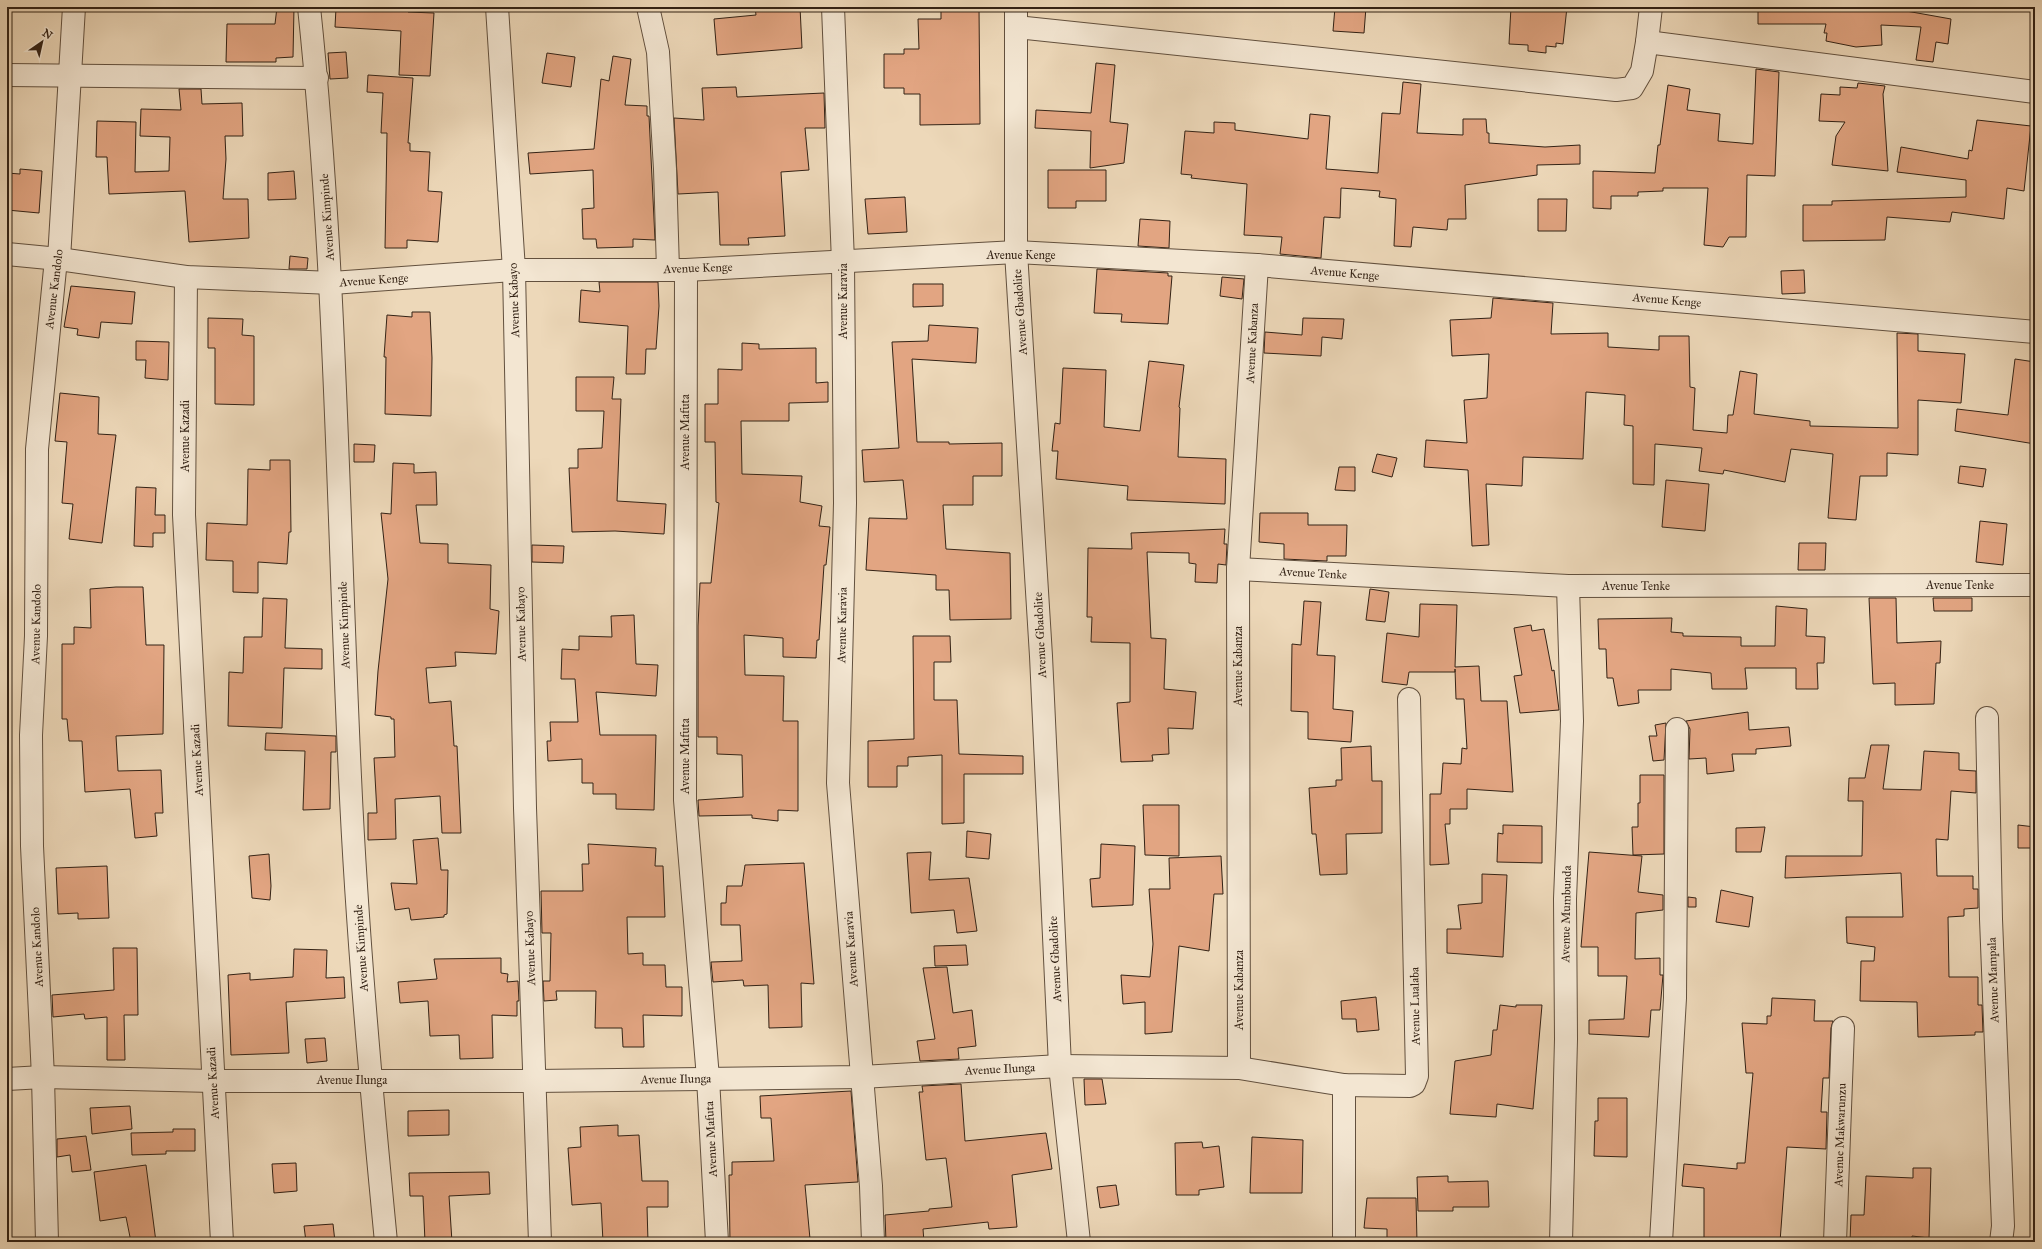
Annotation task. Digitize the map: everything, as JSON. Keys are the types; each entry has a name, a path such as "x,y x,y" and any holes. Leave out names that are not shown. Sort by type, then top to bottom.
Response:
{"street":[{"name":"Avenue Kandolo","path":"47,1242 43,1077 32,846 31,735 36,636 37,449 55,269 60,259 74,7"},
{"name":"Avenue Kimpinde","path":"309,7 317,78 332,283 350,780 370,1080 386,1242"},
{"name":"Avenue Kabayo","path":"497,7 514,270 525,808 540,1242"},
{"path":"648,7 658,52 665,169 677,270"},
{"name":"Avenue Karavia","path":"832,7 843,262 845,503 838,783 871,1186 873,1242"},
{"path":"1016,17 1616,90 1632,88 1642,71 1648,42 1650,7"},
{"name":"Avenue Gbadolite","path":"1016,17 1016,252 1041,656 1060,1066 1079,1242"},
{"path":"1648,42 2035,92"},
{"path":"7,75 317,78"},
{"name":"Avenue Kenge","path":"7,254 60,259 186,277 332,283 514,270 677,270 1016,252 1257,265 2035,332"},
{"name":"Avenue Kabanza","path":"1239,1068 1238,569 1257,265"},
{"name":"Avenue Mafuta","path":"677,270 685,800 708,1078 716,1242"},
{"name":"Avenue Kazadi","path":"186,277 184,515 222,1242"},
{"name":"Avenue Tenke","path":"1238,569 1568,586 2035,585"},
{"name":"Avenue Mumbunda","path":"1561,1242 1566,1039 1565,899 1572,721 1568,586"},
{"name":"Avenue Lualaba","path":"1344,1085 1406,1086 1414,1084 1416,1080 1409,699"},
{"name":"Avenue Mampala","path":"1987,718 1991,919 2002,1226 2001,1242"},
{"path":"1661,1242 1675,998 1677,729"},
{"name":"Avenue Makwarunzu","path":"1835,1242 1843,1028"},
{"name":"Avenue Ilunga","path":"7,1079 43,1077 213,1081 535,1081 861,1077 1060,1066 1239,1068 1344,1085"},
{"path":"1344,1085 1344,1242"}],"building":[{"path":"277,7 294,7 293,57 276,58 276,62 226,62 227,24 275,24"},
{"path":"373,7 408,7 408,12 434,13 430,76 399,75 401,31 335,27 336,8 373,10"},
{"path":"755,7 800,7 802,48 717,55 714,19 756,15"},
{"path":"941,7 979,7 980,124 920,125 920,94 904,94 904,88 884,88 884,54 904,54 904,49 919,49 918,19 941,19"},
{"path":"1335,7 1366,7 1364,33 1333,31"},
{"path":"1511,7 1567,7 1563,44 1556,43 1556,47 1546,46 1546,53 1528,51 1528,45 1509,44"},
{"path":"1758,7 1895,7 1895,9 1951,19 1948,44 1936,42 1933,62 1916,60 1921,27 1881,25 1882,45 1856,47 1826,41 1827,33 1824,33 1826,24 1758,24"},
{"path":"346,52 348,78 330,79 328,53"},
{"path":"547,53 575,57 571,87 542,83"},
{"path":"613,56 631,59 625,105 647,106 647,116 649,116 655,240 633,239 633,247 597,248 596,239 583,239 582,209 594,208 593,170 530,174 528,153 594,149 601,79 609,81"},
{"path":"1096,63 1115,65 1110,122 1128,124 1124,163 1090,168 1091,131 1035,128 1036,110 1091,113"},
{"path":"1756,69 1779,72 1775,176 1747,175 1746,237 1729,237 1723,247 1704,245 1708,188 1663,188 1663,191 1638,192 1638,196 1611,196 1611,209 1593,208 1593,171 1655,173 1668,85 1690,89 1687,110 1720,114 1718,141 1753,144"},
{"path":"368,75 413,78 408,143 410,143 410,151 430,152 428,191 442,192 438,242 407,240 407,248 385,248 387,133 381,133 383,93 367,92"},
{"path":"1403,82 1421,84 1417,133 1463,135 1463,119 1486,119 1487,133 1489,133 1489,143 1545,147 1580,145 1580,164 1537,165 1537,175 1465,185 1466,219 1448,219 1447,230 1413,227 1411,247 1394,246 1396,199 1379,197 1380,191 1341,188 1340,218 1324,217 1321,258 1280,254 1282,237 1244,235 1247,184 1191,178 1192,175 1181,174 1185,131 1214,133 1214,122 1235,123 1235,130 1308,139 1310,114 1330,116 1326,169 1378,173 1382,113 1400,114"},
{"path":"1858,83 1885,86 1883,94 1888,171 1832,165 1836,136 1845,122 1819,121 1821,94 1840,95 1840,87 1857,88"},
{"path":"736,87 737,97 824,93 825,128 805,128 809,170 781,172 785,236 748,238 749,245 720,245 718,192 678,194 674,118 704,120 702,88"},
{"path":"179,89 201,89 202,104 242,103 243,136 225,136 226,159 223,199 248,199 249,238 189,242 185,191 109,194 107,157 96,157 97,121 136,122 135,172 169,171 170,137 140,136 141,109 181,110"},
{"path":"1977,120 2031,126 2024,191 2007,188 2004,219 1952,212 1950,222 1887,217 1885,240 1803,241 1803,205 1832,205 1832,201 1966,197 1966,180 1897,172 1901,147 1968,159 1969,150 1972,151"},
{"path":"20,169 42,171 39,213 7,210 7,173 20,174"},
{"path":"1048,170 1106,170 1106,201 1076,201 1076,208 1048,208"},
{"path":"294,171 296,199 268,200 268,173"},
{"path":"905,197 907,232 868,234 865,199"},
{"path":"1538,199 1567,199 1566,231 1538,231"},
{"path":"1140,219 1170,221 1169,248 1138,246"},
{"path":"290,256 308,258 307,269 289,269"},
{"path":"1097,269 1168,273 1168,276 1172,276 1168,324 1121,322 1122,314 1094,313"},
{"path":"1804,270 1805,293 1782,294 1781,271"},
{"path":"1222,277 1244,279 1242,299 1220,296"},
{"path":"599,282 658,282 659,306 656,349 646,349 645,374 626,374 628,326 579,322 581,290 600,292"},
{"path":"913,284 943,284 943,306 913,307"},
{"path":"71,286 135,292 132,324 101,322 99,338 77,335 78,329 64,327"},
{"path":"1493,298 1553,303 1551,334 1608,333 1608,347 1659,350 1659,336 1689,336 1690,387 1695,388 1693,430 1727,433 1728,415 1733,415 1740,371 1757,374 1754,414 1810,421 1810,426 1898,428 1897,333 1918,334 1918,351 1965,354 1961,403 1918,400 1918,455 1887,453 1887,476 1860,476 1856,520 1828,518 1833,454 1791,449 1785,482 1724,470 1723,474 1699,471 1702,448 1655,444 1654,485 1633,484 1633,426 1624,425 1625,395 1586,392 1583,459 1523,457 1522,486 1486,484 1489,545 1472,546 1468,470 1424,467 1426,440 1467,443 1464,400 1487,398 1489,354 1452,356 1450,320 1491,318"},
{"path":"412,312 430,312 432,358 431,416 385,414 386,357 384,357 387,315 412,317"},
{"path":"208,318 243,319 242,335 254,336 254,405 215,404 215,348 208,348"},
{"path":"1303,318 1344,319 1342,339 1322,337 1321,356 1264,353 1265,332 1302,335"},
{"path":"929,325 978,328 976,363 912,359 917,442 949,442 949,444 1002,443 1002,476 973,476 973,505 943,505 946,549 1010,553 1011,619 950,620 949,590 936,590 936,575 866,570 869,518 907,519 903,480 864,482 862,450 899,448 892,342 928,341"},
{"path":"136,341 169,342 168,380 145,378 146,360 136,360"},
{"path":"742,343 759,344 759,349 816,348 816,383 828,382 828,402 789,403 789,421 741,421 742,474 802,476 800,502 822,506 819,526 830,527 826,565 824,565 819,640 817,640 816,658 783,657 783,638 744,635 745,675 784,676 783,721 798,721 798,811 778,810 778,821 752,818 752,815 699,816 698,800 743,797 742,755 717,754 717,737 698,737 698,626 700,583 711,583 719,503 716,502 715,442 705,442 705,404 718,404 718,369 742,370"},
{"path":"2015,359 2035,362 2035,444 1955,431 1957,409 2008,415"},
{"path":"1149,361 1184,365 1179,407 1178,457 1226,459 1225,504 1127,500 1128,486 1056,479 1058,451 1052,451 1055,423 1060,424 1063,368 1106,370 1104,427 1140,431"},
{"path":"576,377 614,377 612,399 621,399 617,501 666,504 664,534 615,531 572,532 569,468 578,468 578,449 602,448 604,411 576,411"},
{"path":"60,393 99,397 98,434 116,435 102,543 69,539 73,504 62,503 67,442 55,441"},
{"path":"354,444 375,445 374,462 354,462"},
{"path":"1377,454 1397,458 1392,477 1372,472"},
{"path":"270,460 290,460 291,532 289,532 287,564 258,562 258,593 233,592 233,561 206,560 207,523 247,525 248,469 270,470"},
{"path":"393,463 414,464 414,473 436,472 437,505 416,505 420,543 448,544 448,563 491,565 490,609 499,611 496,654 455,652 456,666 426,668 429,703 451,701 454,746 457,746 461,833 442,833 440,796 395,799 396,839 368,840 368,813 377,813 374,758 395,757 394,719 391,719 391,717 375,715 378,671 388,579 381,513 391,514"},
{"path":"1960,466 1986,469 1983,487 1958,483"},
{"path":"1339,467 1355,467 1355,491 1335,490"},
{"path":"1666,480 1709,484 1705,531 1662,527"},
{"path":"136,487 156,488 155,515 165,515 165,533 153,533 153,547 134,546"},
{"path":"1260,513 1308,513 1308,525 1347,525 1346,556 1327,556 1327,561 1284,559 1284,544 1259,542"},
{"path":"1980,521 2007,524 2003,565 1976,562"},
{"path":"1225,529 1224,544 1227,544 1226,565 1218,564 1217,583 1195,582 1196,564 1189,563 1189,553 1147,552 1151,638 1166,639 1164,689 1196,692 1193,729 1168,728 1169,754 1152,755 1153,761 1121,762 1117,703 1130,702 1130,643 1091,642 1092,617 1087,617 1088,548 1132,549 1131,533"},
{"path":"1799,543 1826,543 1825,570 1798,570"},
{"path":"532,545 564,546 563,563 532,562"},
{"path":"143,587 146,645 164,645 163,734 116,736 118,771 161,770 163,813 155,813 157,836 135,838 130,789 85,792 82,741 69,741 67,719 62,719 62,644 74,644 74,627 91,628 90,589"},
{"path":"1370,589 1389,592 1385,622 1366,620"},
{"path":"263,598 287,599 285,648 322,649 322,669 284,668 282,728 228,726 229,672 243,673 244,637 262,637"},
{"path":"1869,598 1896,598 1897,643 1941,641 1940,663 1936,663 1934,704 1895,705 1895,683 1873,684"},
{"path":"1933,598 1972,598 1972,611 1934,611"},
{"path":"1304,601 1321,602 1317,655 1335,656 1333,709 1353,711 1351,742 1308,739 1308,712 1291,711 1292,644 1301,645"},
{"path":"1420,604 1457,605 1455,667 1479,666 1481,701 1507,701 1513,792 1467,789 1467,809 1450,809 1450,824 1445,824 1449,864 1430,865 1430,794 1441,794 1443,763 1461,764 1462,748 1467,749 1464,699 1456,699 1455,669 1455,672 1409,672 1407,685 1382,682 1387,633 1419,637"},
{"path":"1776,606 1807,609 1806,636 1825,637 1824,663 1817,663 1818,689 1796,689 1796,668 1745,668 1747,689 1712,689 1711,673 1671,669 1671,690 1638,690 1639,703 1618,706 1613,678 1607,678 1606,649 1599,649 1598,619 1672,618 1671,632 1683,633 1683,636 1741,637 1741,646 1775,646"},
{"path":"634,615 636,664 658,665 656,696 596,692 600,735 656,735 654,810 616,809 616,794 593,794 593,783 582,783 582,759 548,761 547,741 551,741 550,722 578,722 575,679 561,679 562,649 579,650 579,636 612,637 611,616"},
{"path":"1531,625 1532,631 1544,629 1552,671 1554,670 1559,710 1520,713 1514,676 1522,675 1514,628"},
{"path":"913,636 950,636 951,662 934,662 934,700 957,700 959,754 1023,756 1023,774 964,774 964,823 942,824 942,755 908,757 908,766 897,766 897,787 868,787 868,741 914,739"},
{"path":"1748,712 1749,730 1789,727 1791,746 1756,749 1756,754 1732,754 1734,771 1707,774 1706,758 1689,759 1690,729 1686,721"},
{"path":"1666,723 1664,760 1653,761 1649,736 1657,736 1655,725"},
{"path":"266,733 336,736 336,752 331,752 330,809 303,810 305,751 265,750"},
{"path":"1871,745 1889,745 1883,789 1921,790 1924,751 1959,753 1959,770 1976,771 1976,793 1951,791 1948,840 1936,839 1937,876 1973,876 1973,889 1978,889 1978,908 1964,909 1964,916 1948,917 1949,977 1978,977 1978,1005 1982,1005 1983,1032 1975,1032 1975,1035 1918,1037 1917,1002 1860,1001 1861,961 1874,961 1875,947 1847,943 1846,917 1903,917 1901,873 1785,878 1786,856 1862,856 1863,801 1848,801 1849,778 1865,778"},
{"path":"1371,746 1372,781 1382,781 1382,833 1346,834 1347,874 1320,875 1316,834 1312,834 1309,788 1336,786 1336,780 1342,780 1341,748"},
{"path":"1640,775 1664,775 1664,854 1633,855 1632,827 1638,827"},
{"path":"1143,805 1179,805 1179,856 1145,855"},
{"path":"1503,825 1542,826 1542,863 1497,862 1498,833 1503,834"},
{"path":"2018,825 2035,827 2035,848 2018,848"},
{"path":"1765,827 1761,852 1736,852 1736,828"},
{"path":"967,831 991,834 989,859 966,857"},
{"path":"438,838 441,870 448,870 447,914 444,915 444,917 411,920 409,908 395,910 391,883 417,884 413,840"},
{"path":"588,844 656,848 655,866 663,866 665,917 627,917 628,954 643,953 643,965 665,965 666,987 682,987 682,1016 643,1015 644,1047 623,1047 622,1028 595,1028 596,991 556,991 557,1000 544,1001 543,981 550,981 551,933 542,933 541,891 583,891 582,864 589,864"},
{"path":"1101,844 1135,846 1133,905 1092,907 1090,879 1100,878"},
{"path":"931,852 929,880 969,878 977,931 957,933 954,910 911,913 907,853"},
{"path":"1589,852 1642,856 1638,892 1663,895 1663,910 1636,913 1635,959 1660,958 1660,975 1663,975 1660,1010 1651,1010 1649,1037 1589,1034 1589,1020 1624,1019 1627,976 1598,976 1598,947 1581,947"},
{"path":"269,854 271,886 270,900 252,898 249,856"},
{"path":"1221,856 1223,894 1214,894 1209,951 1179,946 1172,1032 1145,1034 1145,1002 1123,1004 1121,975 1150,977 1153,944 1149,889 1170,889 1169,858"},
{"path":"804,863 814,984 801,983 802,1027 769,1028 768,985 744,986 743,980 713,982 711,962 742,961 740,925 721,925 721,903 726,903 727,886 742,886 745,865"},
{"path":"107,866 109,918 78,919 78,913 58,914 56,868"},
{"path":"1482,874 1507,875 1503,957 1447,953 1447,929 1461,929 1458,905 1482,903"},
{"path":"1721,890 1753,897 1749,927 1716,922"},
{"path":"1688,897 1696,898 1696,907 1688,907"},
{"path":"966,945 968,965 935,966 934,946"},
{"path":"113,948 137,948 138,1015 124,1015 125,1060 107,1060 107,1017 85,1019 84,1014 53,1017 52,995 114,990"},
{"path":"294,949 327,950 326,978 344,977 345,998 286,1002 289,1053 231,1055 228,975 250,973 250,980 293,977"},
{"path":"501,958 501,973 508,974 507,982 518,981 519,1001 517,1001 517,1016 492,1015 493,1058 460,1059 459,1035 430,1036 428,1001 400,1003 398,982 437,979 434,959"},
{"path":"947,967 953,1013 972,1010 976,1046 958,1048 959,1059 920,1061 917,1041 935,1039 923,968"},
{"path":"1376,997 1379,1030 1357,1032 1356,1019 1342,1019 1341,1001"},
{"path":"1772,998 1815,1000 1814,1021 1833,1021 1831,1028 1829,1078 1823,1078 1821,1112 1827,1112 1826,1149 1787,1147 1780,1242 1704,1242 1704,1188 1682,1186 1684,1164 1737,1169 1737,1163 1745,1163 1753,1073 1746,1073 1742,1023 1767,1024 1767,1016 1771,1016"},
{"path":"1500,1005 1516,1007 1516,1005 1542,1005 1533,1109 1497,1104 1496,1117 1450,1114 1455,1061 1491,1055 1493,1030 1497,1030"},
{"path":"325,1038 327,1061 307,1063 305,1039"},
{"path":"1084,1079 1102,1079 1106,1104 1085,1105"},
{"path":"961,1084 965,1141 1046,1133 1052,1169 1012,1175 1017,1227 989,1229 988,1222 923,1229 924,1242 886,1242 885,1215 929,1211 929,1209 952,1207 946,1158 926,1160 919,1092 923,1092 922,1086"},
{"path":"851,1091 858,1182 805,1185 810,1239 782,1242 730,1242 729,1175 732,1175 732,1162 774,1161 771,1118 761,1118 760,1096"},
{"path":"1598,1098 1627,1098 1627,1157 1594,1156 1595,1121 1598,1121"},
{"path":"130,1106 132,1129 92,1134 90,1108"},
{"path":"449,1110 449,1135 408,1136 408,1111"},
{"path":"618,1125 618,1136 639,1135 642,1181 668,1181 668,1207 647,1207 648,1242 603,1242 601,1203 572,1205 568,1148 581,1147 580,1127"},
{"path":"173,1129 195,1129 195,1151 166,1151 166,1154 132,1155 131,1133 173,1132"},
{"path":"86,1136 91,1170 72,1172 70,1155 57,1157 57,1139"},
{"path":"1252,1137 1303,1140 1302,1193 1250,1193"},
{"path":"1202,1142 1203,1148 1219,1146 1224,1187 1199,1190 1199,1195 1176,1195 1175,1143"},
{"path":"296,1163 297,1191 274,1193 272,1164"},
{"path":"146,1165 156,1242 131,1242 126,1217 100,1221 94,1172"},
{"path":"1913,1168 1931,1168 1929,1238 1912,1236 1912,1242 1850,1242 1851,1215 1864,1215 1866,1176 1913,1178"},
{"path":"489,1172 490,1194 449,1196 452,1242 425,1242 423,1196 410,1196 409,1173"},
{"path":"1448,1176 1448,1182 1488,1181 1489,1207 1453,1207 1453,1211 1418,1211 1417,1177"},
{"path":"1116,1185 1119,1205 1100,1208 1097,1187"},
{"path":"1367,1198 1416,1198 1417,1242 1387,1242 1387,1229 1364,1228"},
{"path":"333,1224 335,1242 306,1242 304,1226"}]}
